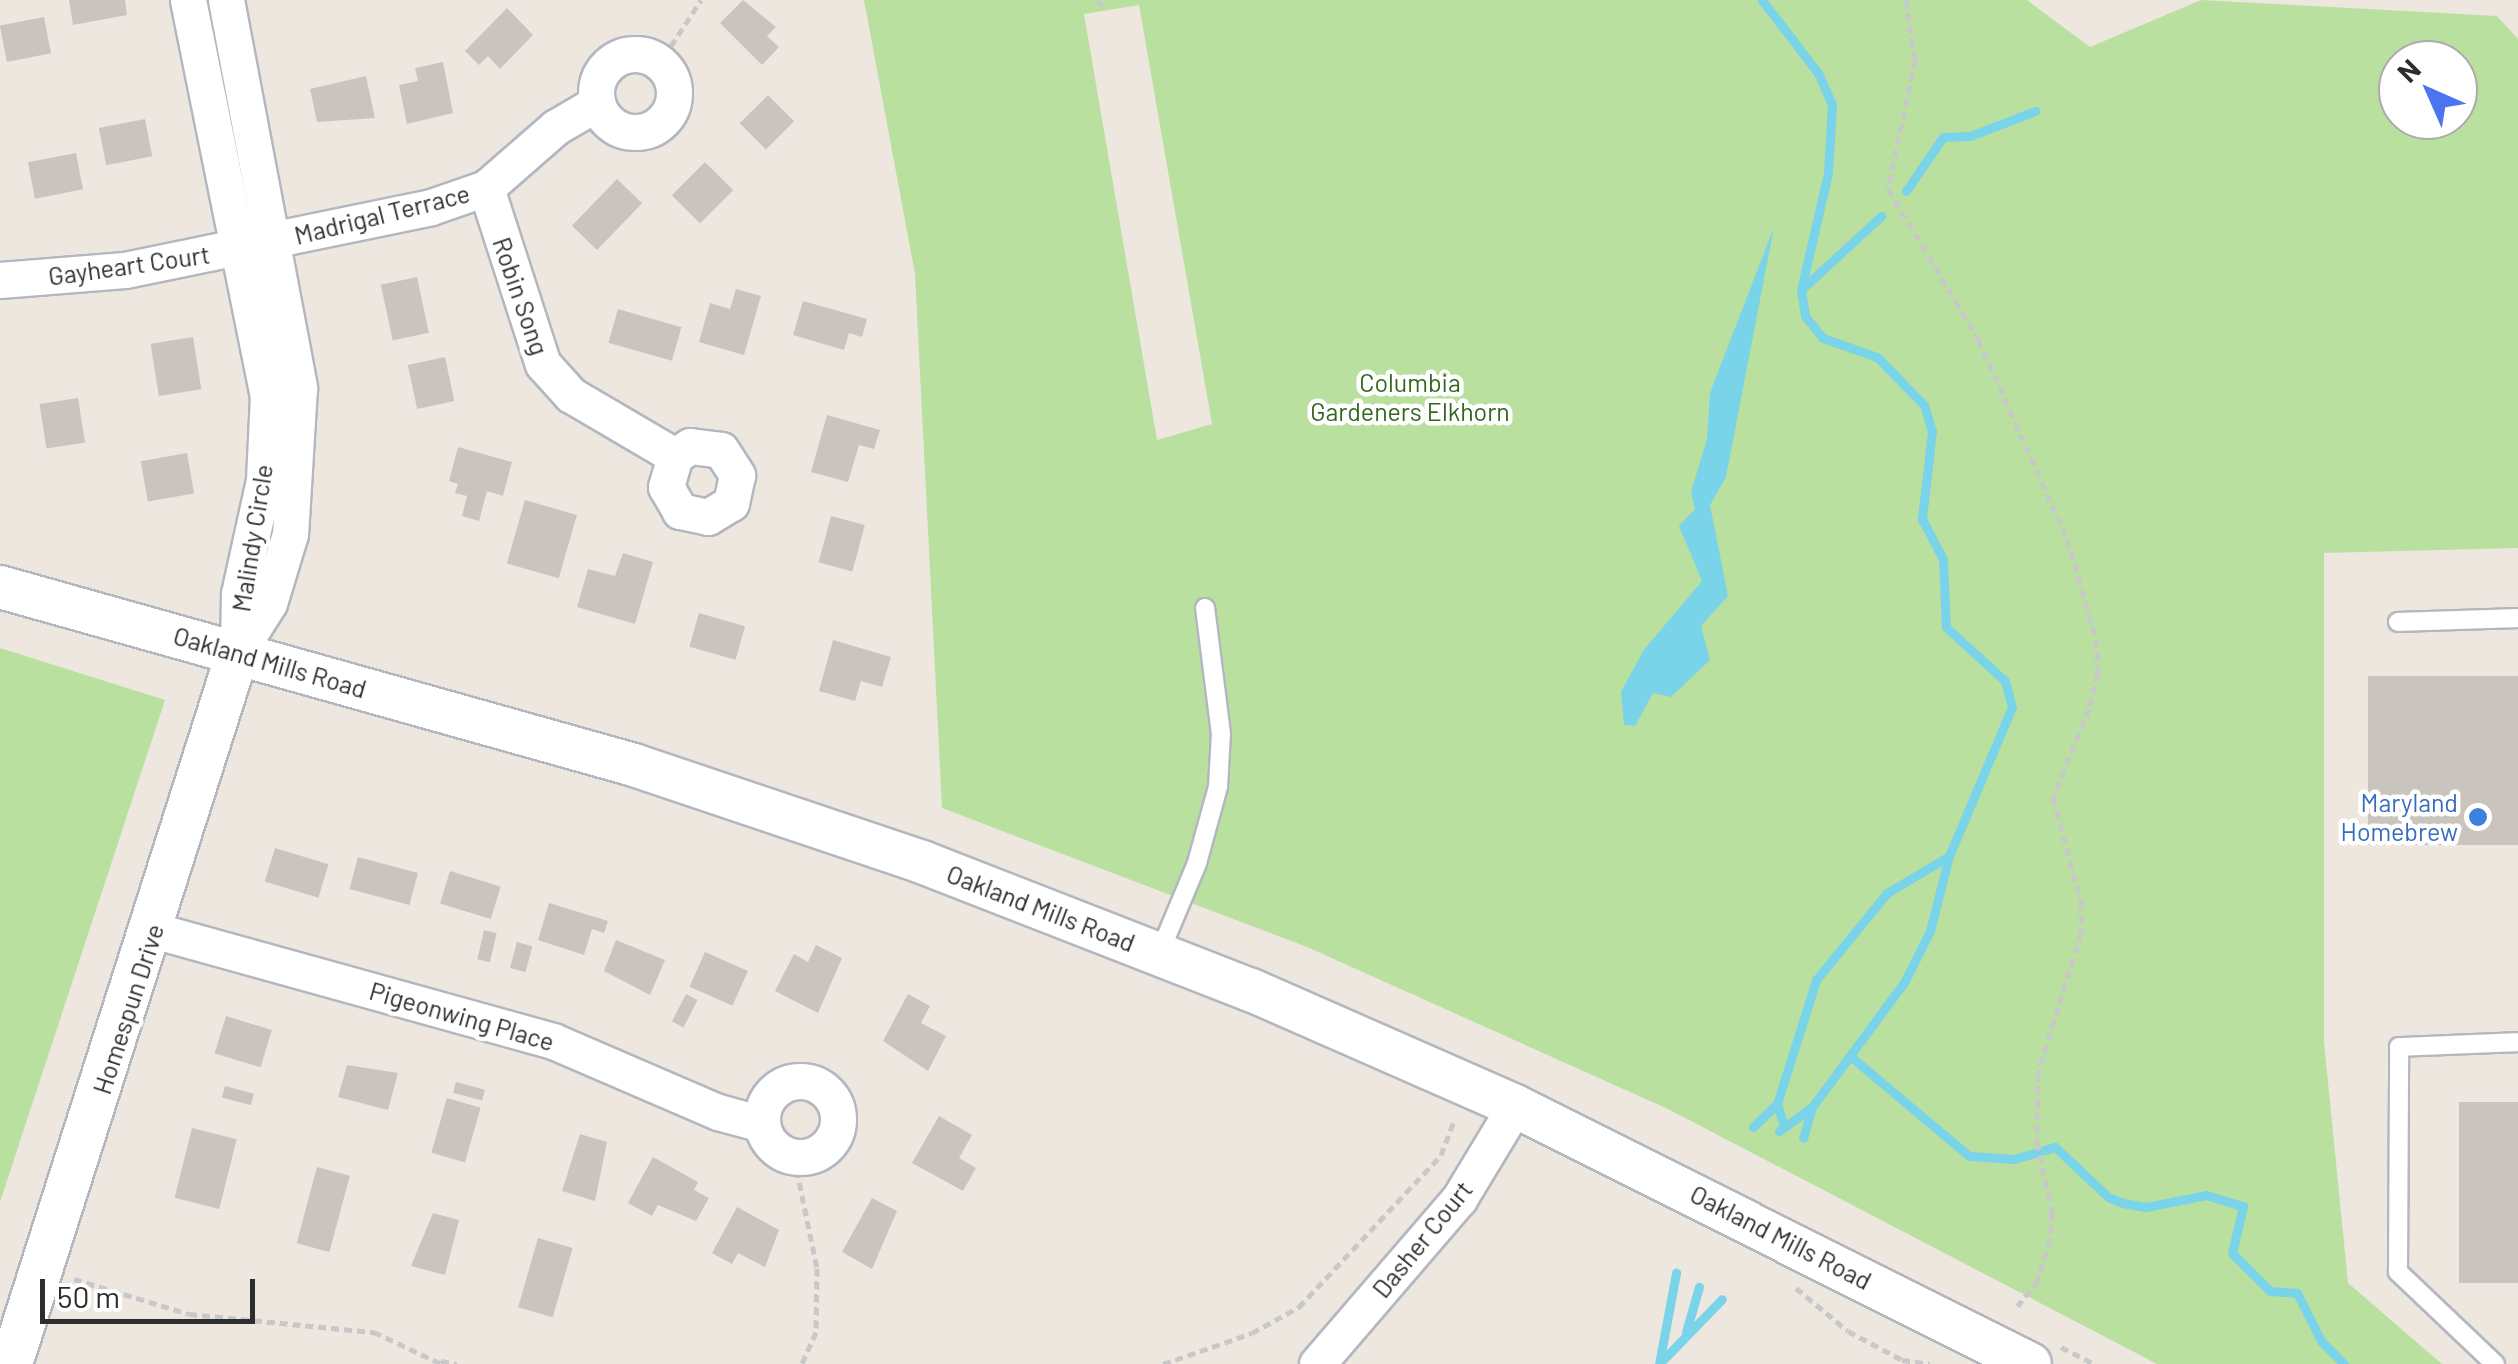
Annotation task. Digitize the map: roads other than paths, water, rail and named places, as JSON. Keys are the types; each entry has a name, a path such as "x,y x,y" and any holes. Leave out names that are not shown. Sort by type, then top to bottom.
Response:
{"street":[{"name":"Malindy Circle","path":"188,0 257,244"},
{"name":"Malindy Circle","path":"226,0 257,244 259,334 268,436 258,526 240,594 238,652"},
{"path":"617,59 654,59 674,90 659,125 622,130 597,103 600,78 617,59"},
{"name":"Madrigal Terrace","path":"257,244 486,188 556,126 597,103"},
{"name":"Robin Song","path":"486,188 543,364 571,395 674,456"},
{"name":"Gayheart Court","path":"0,280 124,270 257,244"},
{"name":"Oakland Mills Road","path":"0,587 238,652 772,808 1158,954 1514,1106 2030,1364"},
{"name":"Homespun Drive","path":"11,1364 46,1268 238,652"},
{"name":"Pigeonwing Place","path":"153,930 553,1041 762,1124 771,1144 794,1157 808,1156 833,1138 837,1112 830,1096 803,1082 785,1084 766,1102 762,1124"},
{"name":"Dasher Court","path":"1316,1364 1459,1199 1514,1106"}],"lane":[{"path":"1158,954 1198,863 1218,788 1221,734 1205,608"},
{"path":"2398,622 2518,618"},
{"path":"2495,1364 2398,1272 2399,1047 2518,1042"}],"water":[{"path":"1774,227 1726,477 1710,505 1728,596 1701,626 1710,660 1671,697 1653,693 1635,726 1624,725 1621,692 1643,651 1702,581 1679,526 1695,509 1691,492 1707,439 1710,393"}],"waterway":[{"path":"1762,0 1818,73 1832,104 1828,173 1801,290 1805,316 1823,338 1877,357 1924,405 1932,431 1922,519 1943,559 1946,627 2005,681 2012,707 1949,856 1930,931 1905,981 1812,1107 1803,1138"},
{"path":"1906,191 1943,137 1970,136 2035,111"},
{"path":"1802,289 1881,216"},
{"path":"1777,1104 1816,980 1887,893 1949,856"},
{"path":"1850,1056 1969,1156 2014,1159 2055,1147 2108,1197 2123,1203 2146,1207 2206,1195 2243,1206 2232,1253 2270,1291 2297,1293 2321,1341 2344,1364"},
{"path":"1753,1127 1777,1104 1783,1123"},
{"path":"1779,1131 1812,1107"},
{"path":"1659,1364 1676,1273"},
{"path":"1686,1332 1699,1287"},
{"path":"1662,1361 1722,1299"}],"place":[{"name":"Maryland Homebrew","path":"2478,817"}],"park label":[{"name":"Columbia Gardeners Elkhorn","path":"1410,398"}]}
